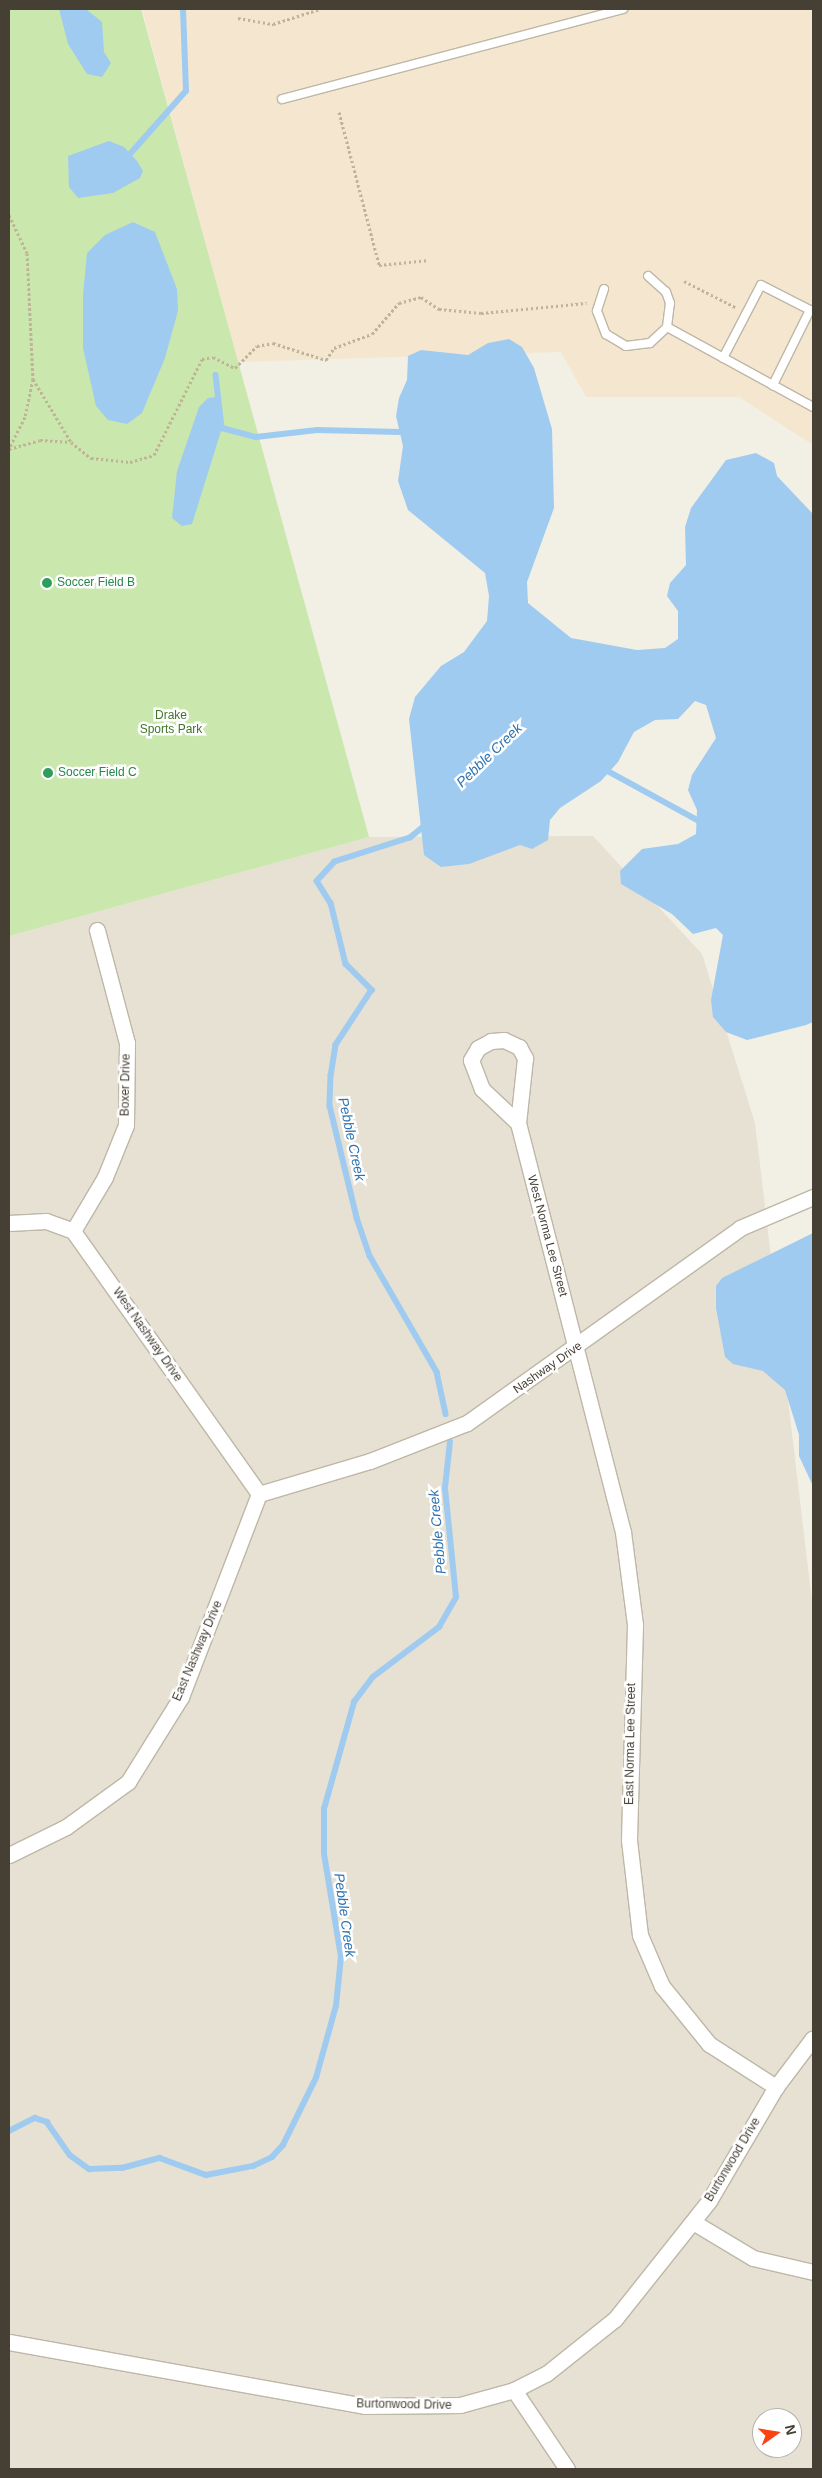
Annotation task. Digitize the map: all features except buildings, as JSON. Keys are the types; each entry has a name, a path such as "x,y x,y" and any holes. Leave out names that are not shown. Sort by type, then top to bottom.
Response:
{"street":[{"name":"Boxer Drive","path":"73,1232 105,1177 126,1126 127,1043 97,930"},
{"name":"West Norma Lee Street","path":"518,1124 482,1089 471,1060 478,1048 491,1041 504,1040 519,1047 525,1058 518,1124 577,1348"},
{"name":"Nashway Drive","path":"259,1494 370,1461 467,1423 577,1348 740,1228 813,1197"},
{"path":"9,1223 46,1220 73,1232"},
{"name":"West Nashway Drive","path":"73,1232 259,1494"},
{"name":"East Norma Lee Street","path":"577,1348 623,1532 635,1625 629,1840 640,1935 662,1986 709,2044 776,2087"},
{"name":"East Nashway Drive","path":"9,1855 66,1827 128,1782 181,1697 259,1494"},
{"name":"Burtonwood Drive","path":"9,2342 364,2406 460,2405 514,2390 546,2374 615,2319 693,2222 776,2087 813,2038"},
{"path":"693,2222 753,2258 813,2272"},
{"path":"514,2390 567,2469"}],"lane":[{"path":"282,99 623,9"},
{"path":"604,289 598,305 606,334 626,346 650,343 667,327 668,297 648,276"},
{"path":"723,358 761,285 810,310 773,385"},
{"path":"667,327 813,407"}],"path":[{"path":"238,18 273,24 320,9"},
{"path":"339,112 379,265 429,260"},
{"path":"9,215 27,252 33,379 25,417 9,449"},
{"path":"684,281 747,312"},
{"path":"33,379 71,442 91,458 112,463 146,459 162,439 202,359 213,357 235,368 257,346 273,343 326,360 334,348 372,334 399,302 422,297 439,309 481,313 531,311 562,302 598,305"},
{"path":"9,449 40,440 71,442"}],"shaded area":[{"path":"142,9 813,9 813,445 739,397 586,397 561,352 238,362"},
{"path":"593,836 702,954 755,1123 813,1610 813,2469 9,2469 9,936 369,837"}],"green space":[{"name":"Drake Sports Park","path":"9,9 141,9 369,837 9,936"}],"water":[{"path":"59,9 86,9 102,22 104,52 111,63 102,77 87,74 68,44"},
{"path":"109,141 124,147 137,161 143,171 140,178 113,193 78,198 69,187 68,156"},
{"path":"133,222 155,232 177,289 178,311 165,358 142,413 127,424 108,420 96,406 83,348 83,295 87,253 105,235"},
{"path":"509,339 522,347 534,368 552,429 554,508 527,582 528,603 571,638 637,650 665,648 678,639 678,611 667,596 670,583 686,565 685,527 691,508 726,460 756,453 774,463 777,476 813,514 813,1022 747,1040 726,1032 713,1017 711,1000 723,935 716,928 693,934 672,914 621,884 620,871 642,849 678,844 696,834 697,810 688,790 692,775 716,738 706,705 695,701 678,719 655,720 634,732 618,762 601,781 560,808 550,820 548,840 532,849 520,845 469,864 441,867 424,855 409,719 415,697 441,666 464,652 487,621 489,596 485,573 408,510 398,481 403,446 396,416 399,398 407,380 408,356 421,350 468,355 488,343"},
{"path":"216,397 222,428 192,524 182,526 172,518 177,471 199,407 208,398"},
{"path":"813,1233 813,1486 799,1456 799,1435 785,1390 763,1371 733,1364 725,1357 716,1308 716,1286 722,1278"}],"waterway":[{"path":"130,154 186,91 183,9"},
{"path":"216,375 222,428 256,437 317,430 400,432"},
{"name":"Pebble Creek","path":"604,769 703,823"},
{"name":"Pebble Creek","path":"425,826 410,838 335,862 317,881 331,903 346,964 372,990 336,1045 331,1075 330,1106 357,1218 370,1256 437,1372 446,1414"},
{"name":"Pebble Creek","path":"9,2131 35,2118 47,2122 70,2155 89,2169 122,2168 160,2158 206,2175 253,2166 272,2157 283,2145 316,2078 336,2006 341,1957 324,1854 324,1809 354,1702 373,1677 439,1627 456,1597 445,1488 450,1442"}],"place":[{"name":"Soccer Field B","path":"47,583"},
{"name":"Soccer Field C","path":"48,773"}]}
